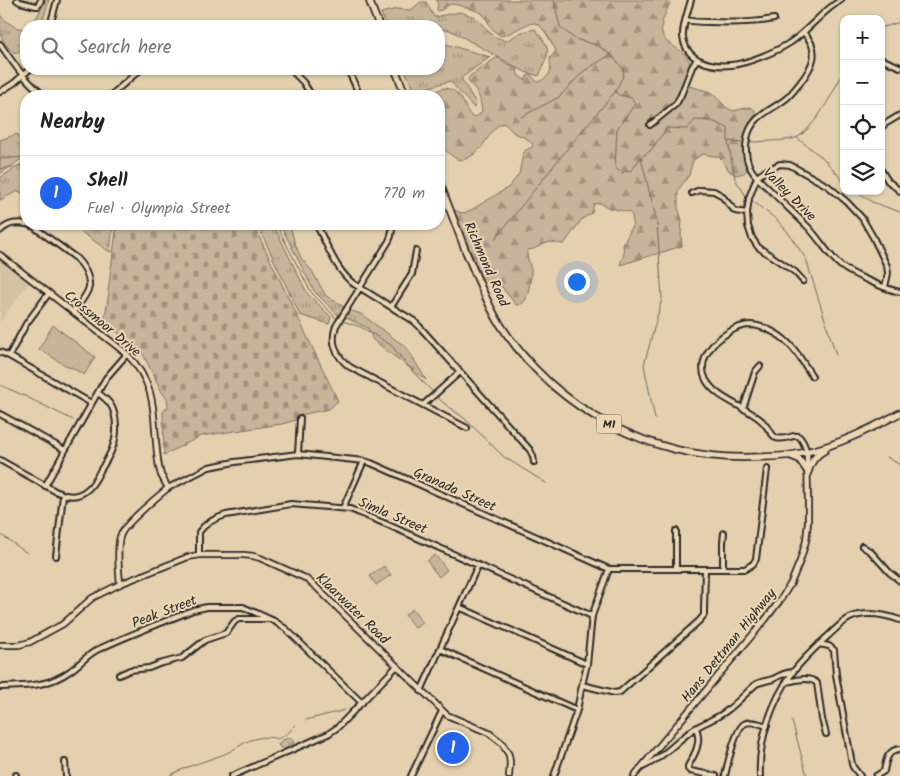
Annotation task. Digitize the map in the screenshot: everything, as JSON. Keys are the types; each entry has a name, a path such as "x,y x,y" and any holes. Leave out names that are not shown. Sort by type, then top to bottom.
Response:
{"highway":[{"path":"369,0 377,20"},
{"path":"397,75 404,90"},
{"name":"Richmond Road","path":"445,197 479,285 497,320 514,345 550,384 570,401 600,420 636,438 665,447 725,458 789,455 838,443 900,413"},
{"path":"808,472 812,461 818,453 838,443"},
{"path":"789,455 799,459 808,472"}],"street":[{"path":"17,0 32,6 38,6 41,0"},
{"path":"52,20 57,0"},
{"path":"691,0 683,35 688,50 697,59 717,65 732,65 775,52 804,33 841,0"},
{"path":"686,20 736,23 774,19"},
{"name":"Valley Drive","path":"804,33 812,41 814,50 813,62 808,72 787,98 761,115 753,123 747,138 747,158 757,177 808,227 843,268 884,287 900,292"},
{"path":"0,44 20,72"},
{"path":"650,125 676,104 697,59"},
{"path":"883,60 900,67"},
{"path":"117,90 134,75"},
{"path":"296,75 309,90"},
{"path":"350,75 357,90"},
{"path":"0,92 23,76 38,90"},
{"path":"885,124 900,115"},
{"path":"803,281 795,272 758,247 748,226 748,198 757,177 774,166 786,164 832,189 862,218 888,269 888,278 884,287"},
{"path":"885,177 900,192"},
{"path":"692,193 700,190 714,191 721,195 735,211 747,213"},
{"path":"0,231 6,226 16,222 20,223"},
{"path":"38,230 76,258 86,271 89,287 74,312"},
{"path":"319,230 342,273 360,288 417,323 530,450 534,462"},
{"path":"392,230 389,241 334,330 334,344 337,354 350,366 467,428"},
{"path":"391,307 412,274 416,251"},
{"name":"Crossmoor Drive","path":"0,255 127,354 140,370 148,384 152,397 159,467 168,488"},
{"path":"9,356 26,324 49,293"},
{"path":"807,452 804,442 799,436 776,438 760,419 731,402 711,387 706,382 702,365 712,346 725,335 740,327 752,325 767,329 784,339 794,349 812,376"},
{"path":"0,352 91,403"},
{"path":"45,486 91,403 111,371 127,354"},
{"path":"743,409 755,372 760,366"},
{"path":"423,405 460,372"},
{"path":"0,460 64,495 76,495 87,490 95,480 114,443 116,434 114,410 107,400 98,393"},
{"path":"0,414 65,450"},
{"path":"298,454 300,418"},
{"name":"Hans Dettman Highway","path":"634,776 765,620 791,583 806,541 808,522 807,452"},
{"name":"Granada Street","path":"120,584 119,541 122,531 168,488 216,464 298,454 364,461 609,569 745,569 753,564 756,559 767,469"},
{"path":"344,508 364,461"},
{"path":"56,556 64,495"},
{"name":"Simla Street","path":"199,555 199,532 203,526 226,515 291,504 344,508 386,524 592,616"},
{"path":"676,530 676,569"},
{"path":"723,569 724,533"},
{"path":"862,546 874,555 900,581"},
{"name":"Klaarwater Road","path":"0,645 19,645 30,642 64,624 92,598 120,584 188,557 199,555 253,556 305,578 316,586 442,710 451,717 489,733 502,743 510,763 509,776"},
{"path":"422,691 478,565"},
{"path":"554,776 576,710 587,664 592,616 609,569"},
{"path":"582,685 615,693 620,692 700,620 704,615 704,569"},
{"path":"119,570 124,578 131,580"},
{"name":"Peak Street","path":"0,687 36,686 54,680 70,671 95,651 201,608 242,607 270,618 286,629 362,703"},
{"path":"459,607 587,664"},
{"path":"760,776 762,746 775,704 793,672 804,659 818,644 850,618 870,614 884,615 900,620"},
{"path":"119,675 130,670 150,668 182,658 205,640 226,632 239,619 270,618"},
{"path":"818,644 829,646 834,650 835,670 852,764 860,776"},
{"path":"440,649 576,710"},
{"path":"232,776 328,734 338,727 397,666"},
{"path":"641,768 655,762 696,728 725,712 760,681 793,672"},
{"path":"787,682 811,679 817,683 826,734"},
{"path":"411,776 442,710"},
{"path":"725,776 741,725 749,722 767,726"},
{"path":"696,728 698,740 688,769 716,776"},
{"path":"876,776 884,771 888,755 895,749 900,748"},
{"path":"65,762 66,776"}],"shaded area":[{"path":"0,259 30,282 0,322"}],"green space":[{"path":"46,0 49,0 43,20 35,20"},
{"path":"436,0 671,0 664,16 662,32 667,42 681,51 689,60 690,64 684,82 685,85 711,92 727,108 733,111 750,107 754,110 755,114 744,139 747,170 736,175 729,171 719,157 703,154 693,160 689,175 678,193 678,208 682,220 682,246 620,265 624,254 623,245 633,223 632,215 629,212 609,208 600,203 594,204 592,213 582,219 564,244 549,242 527,250 531,270 530,284 525,300 522,304 516,305 502,287 488,282 481,277 454,210 464,213 509,187 519,174 523,154 533,144 526,138 514,133 504,123 495,129 475,154 464,159 457,159 445,150 445,90 439,90 445,88 454,91 458,94 472,117 478,116 482,111 481,102 477,92 468,81 470,76 496,58 499,58 507,64 515,66 518,75 525,80 528,75 531,75 538,82 546,78 550,73 550,58 556,50 545,31 535,23 501,36 492,28 483,14 452,4 438,11"},
{"path":"421,2 426,2 434,17 460,12 475,17 493,36 506,41 522,32 535,29 547,47 547,56 539,76 525,72 450,30 445,30 445,20 384,20 381,13 396,9 411,10"},
{"path":"0,15 12,25 20,28 20,51 14,53 3,41"},
{"path":"445,44 490,57 461,78 476,103 474,108 450,81 414,90 407,75 445,75"},
{"path":"17,134 20,139 20,157 0,159 0,140"},
{"path":"20,157 20,160 0,174 0,159"},
{"path":"20,165 20,192 18,191 0,200 0,178"},
{"path":"79,230 112,230 110,252"},
{"path":"116,230 256,230 338,401 329,409 305,414 296,420 282,424 201,436 164,455 163,412 168,406 167,399 142,352 107,324 105,317"},
{"path":"260,230 276,230 307,293 331,317 329,324 300,315"},
{"path":"283,230 291,230 301,258 312,271 326,296 349,310 361,314 407,348 426,380 373,340 368,328 336,313 314,291"},
{"path":"53,325 95,357 84,375 39,349"},
{"path":"435,555 447,570 439,577 427,561"},
{"path":"384,566 391,575 376,585 370,576"},
{"path":"413,609 423,623 415,628 405,615"},
{"path":"290,738 294,743 291,747 283,750 278,745 282,740"}],"waterway":[{"path":"554,0 560,27 575,39 597,45 610,54 624,71 615,92 632,98 635,104 617,129 615,167 621,173 632,170 640,158 651,150 667,128 687,129 695,120 712,121 728,128 728,141 741,143"},
{"path":"885,27 900,22"},
{"path":"521,117 559,97 584,71 610,55"},
{"path":"749,141 778,141 798,137 819,116 840,77"},
{"path":"495,239 615,92"},
{"path":"797,138 823,158 840,177"},
{"path":"728,141 735,179 746,196"},
{"path":"641,158 657,222 662,299 644,365 655,419"},
{"path":"0,169 20,166"},
{"path":"862,195 872,202 900,212"},
{"path":"751,200 776,219 787,231 806,259 836,355"},
{"path":"279,230 311,292 337,319"},
{"path":"343,321 361,327 391,345 432,391"},
{"path":"0,385 73,420"},
{"path":"438,397 464,418 504,457 546,483"},
{"path":"887,457 900,465"},
{"path":"0,534 27,553"},
{"path":"306,720 345,710"},
{"path":"792,721 807,776"},
{"path":"169,776 190,766 227,753 251,740 264,737 278,739 296,725"}],"place":[{"name":"Shell","path":"453,748"}]}
